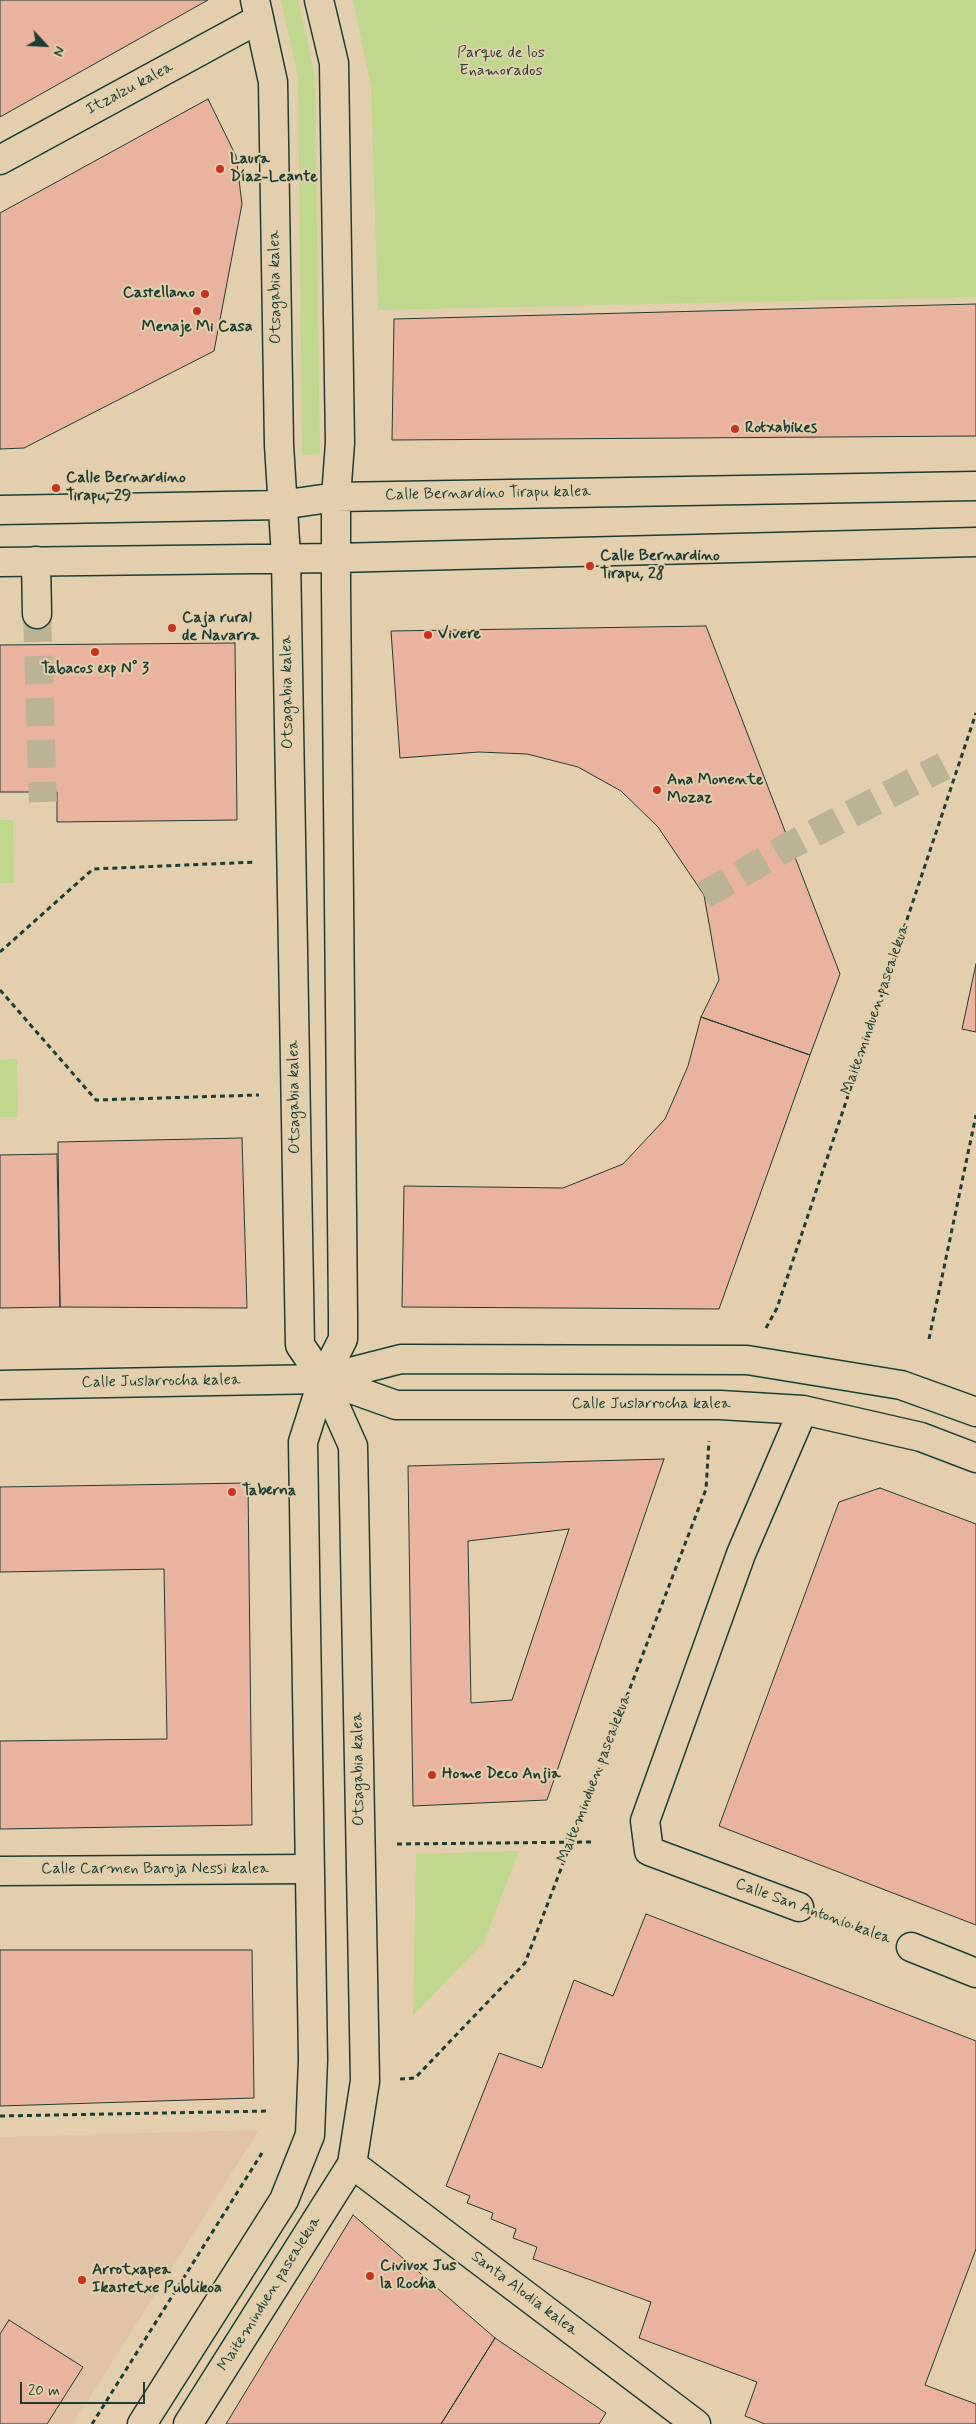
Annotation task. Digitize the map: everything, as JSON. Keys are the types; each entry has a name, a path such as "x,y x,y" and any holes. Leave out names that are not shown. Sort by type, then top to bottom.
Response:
{"street":[{"path":"142,2424 284,2200 310,2135 313,2060 303,1442 323,1379 343,1339 336,558 336,497 340,443 334,64 319,0"},
{"name":"Itzalzu kalea","path":"0,160 257,9"},
{"name":"Otsagabia kalea","path":"257,9 273,82 281,505 286,557 300,1345 323,1379 353,1446 365,2081 352,2164"},
{"name":"Calle Bernardino Tirapu kalea","path":"0,510 281,505 336,497 976,486"},
{"path":"0,562 286,557 336,558 976,542"},
{"path":"36,561 37,614"},
{"name":"Calle Juslarrocha kalea","path":"0,1385 323,1379 400,1359 747,1360 901,1385 976,1412"},
{"name":"Calle Juslarrocha kalea","path":"323,1379 396,1405 711,1405 803,1410 921,1437 976,1458"},
{"name":"Calle San Antonio kalea","path":"800,1908 649,1851 645,1821 740,1554 803,1410"},
{"name":"Calle Carmen Baroja Nessi kalea","path":"0,1871 309,1870"},
{"name":"Calle San Antonio kalea","path":"911,1948 976,1973"},
{"name":"Maiteminduen pasealekua","path":"188,2424 352,2164"},
{"name":"Santa Alodia kalea","path":"352,2164 696,2424"}],"path":[{"name":"Maiteminduen pasealekua","path":"777,1308 976,713"},
{"path":"0,952 93,869 256,862"},
{"path":"0,990 96,1100 259,1096"},
{"path":"929,1340 976,1115"},
{"name":"Maiteminduen pasealekua","path":"394,2079 415,2078 525,1963 706,1490 709,1437"},
{"path":"392,1844 591,1842"},
{"name":"Calle San Antonio kalea","path":"800,1908 911,1948"},
{"path":"0,2116 269,2111"},
{"path":"92,2424 266,2146"}],"shaded area":[{"name":"Arrotxapea Ikastetxe Publikoa","path":"259,2130 73,2424 0,2424 0,2137"}],"green space":[{"path":"281,0 298,0 315,76 320,454 302,455 298,77"},
{"name":"Parque de los Enamorados","path":"353,0 976,0 976,297 378,310 371,87"},
{"path":"0,820 13,820 14,883 0,883"},
{"path":"17,1059 18,1117 0,1117 0,1060"},
{"path":"519,1851 484,1942 413,2016 416,1854"}],"building":[{"path":"0,0 208,0 0,117"},
{"path":"208,99 236,156 242,204 214,351 24,448 0,449 0,213"},
{"path":"976,304 976,436 392,440 394,319"},
{"path":"706,626 840,974 810,1055 701,1017 719,980 704,895 658,827 621,791 578,767 527,754 479,752 400,758 391,631"},
{"path":"235,643 237,820 57,822 57,792 0,792 0,645"},
{"path":"976,964 976,1032 962,1029"},
{"path":"701,1017 810,1055 719,1309 402,1307 404,1186 563,1188 623,1164 665,1119 688,1066"},
{"path":"242,1138 247,1308 60,1307 58,1142"},
{"path":"57,1154 60,1307 0,1308 0,1155"},
{"path":"664,1459 547,1800 413,1806 408,1466","holes":["569,1529 512,1700 471,1703 468,1541"]},
{"path":"248,1483 252,1825 0,1829 0,1741 167,1739 164,1569 0,1572 0,1487"},
{"path":"880,1488 976,1524 976,1925 719,1826 839,1502"},
{"path":"646,1914 976,2041 976,2249 925,2385 976,2404 976,2424 765,2424 745,2416 757,2382 639,2338 651,2302 533,2259 537,2247 513,2238 516,2229 491,2219 493,2213 467,2203 470,2196 446,2186 499,2053 542,2068 574,1980 613,1996"},
{"path":"0,1950 252,1950 254,2098 0,2106"},
{"name":"Civivox Jus la Rocha","path":"353,2215 495,2338 441,2424 226,2424"},
{"path":"9,2320 83,2367 47,2424 0,2424 0,2334"},
{"path":"495,2338 606,2413 599,2424 441,2424"}],"tunnel":[{"path":"37,614 43,802"},
{"path":"704,895 791,845 944,766"}],"place":[{"name":"Laura Díaz-Leante","path":"220,169"},
{"name":"Castellano","path":"205,294"},
{"name":"Menaje Mi Casa","path":"197,311"},
{"name":"Rotxabikes","path":"735,429"},
{"name":"Calle Bernardino Tirapu, 29","path":"56,488"},
{"name":"Calle Bernardino Tirapu, 28","path":"590,566"},
{"name":"Caja rural de Navarra","path":"172,628"},
{"name":"Vivere","path":"428,635"},
{"name":"Tabacos exp N° 3","path":"95,652"},
{"name":"Ana Monente Mozaz","path":"657,790"},
{"name":"Taberna","path":"232,1492"},
{"name":"Home Deco Anjia","path":"432,1775"},
{"name":"Civivox Jus la Rocha","path":"370,2276"},
{"name":"Arrotxapea Ikastetxe Publikoa","path":"82,2280"}]}
